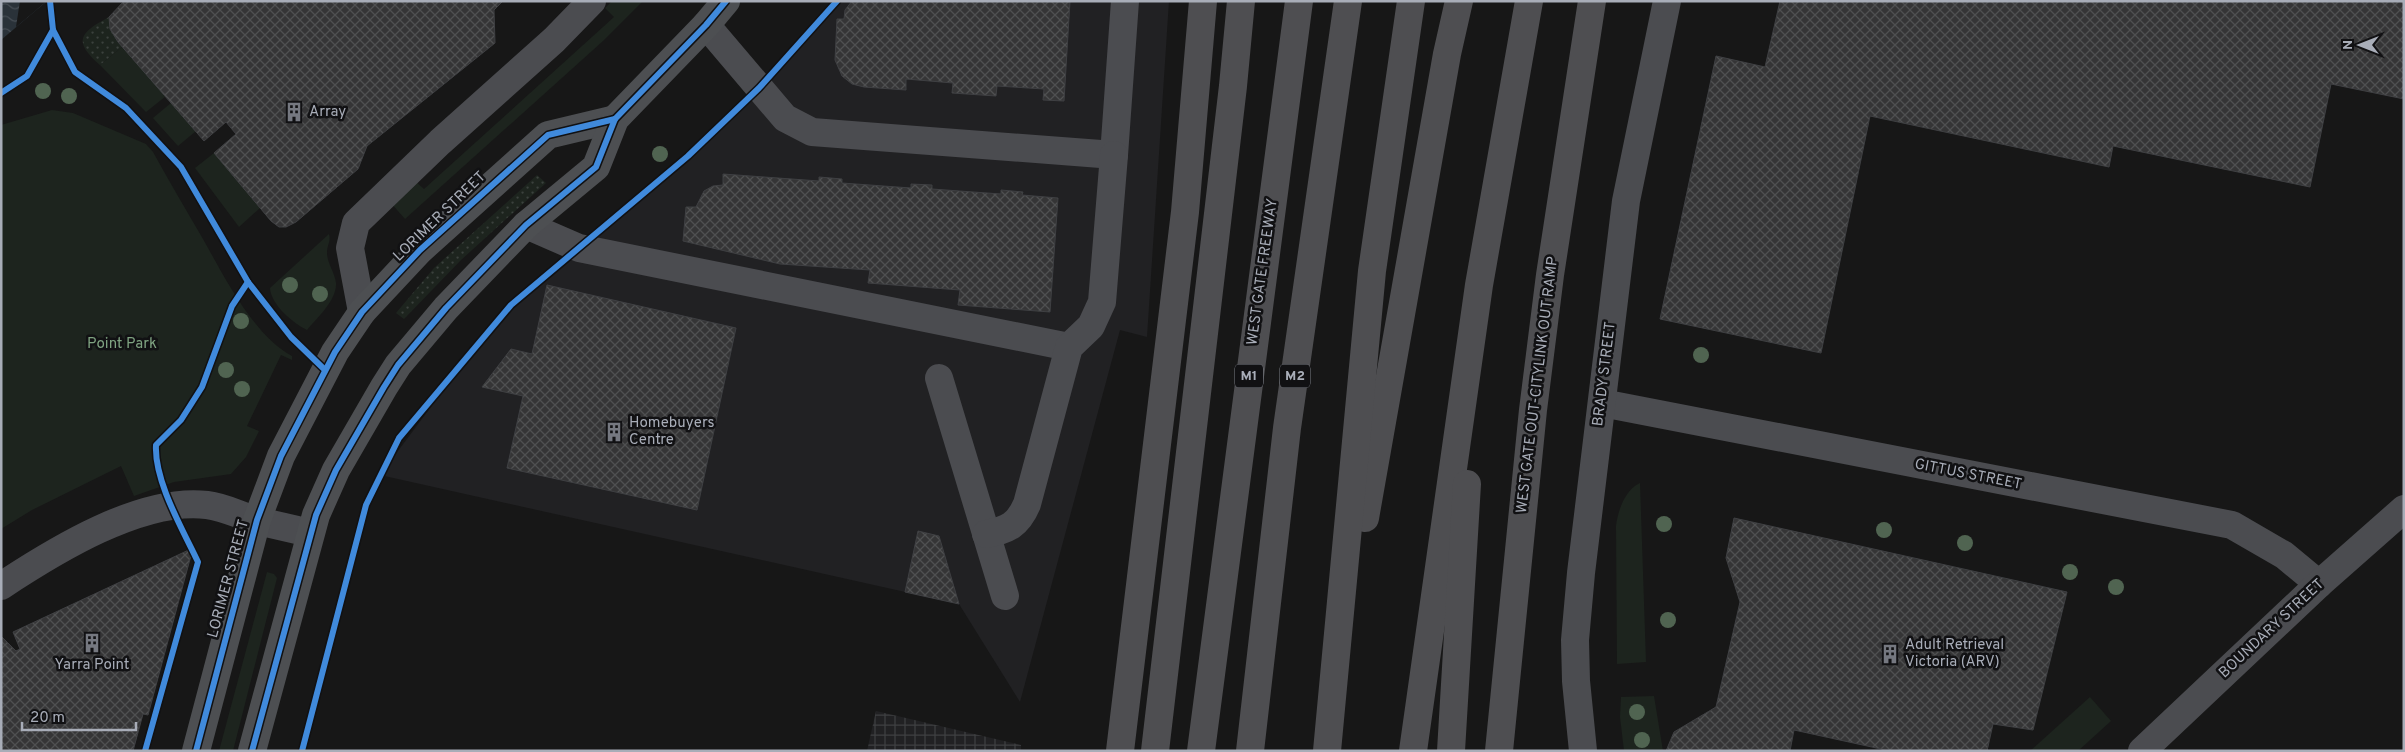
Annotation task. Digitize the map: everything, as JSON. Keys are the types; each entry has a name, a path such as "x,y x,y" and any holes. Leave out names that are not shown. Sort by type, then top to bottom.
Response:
{"highway":[{"path":"1120,751 1185,212 1203,1"},
{"path":"1155,751 1233,86 1241,1"},
{"path":"1233,86 1249,1"},
{"name":"WEST GATE FREEWAY","path":"1201,751 1299,1"},
{"name":"M2","path":"1250,751 1287,428 1348,1"},
{"path":"1327,751 1372,271 1411,1"},
{"path":"1329,722 1445,64 1459,1"},
{"path":"1413,751 1479,286 1529,1"},
{"name":"WEST GATE OUT-CITYLINK OUT RAMP","path":"1499,751 1534,400 1550,275 1592,8"},
{"path":"1451,751 1479,286"}],"main road":[{"path":"252,751 310,533 340,463 398,365 446,308 526,225 596,167 615,119 716,9"},
{"name":"LORIMER STREET","path":"196,751 257,520 281,456 324,369 362,312 420,250 548,135 615,119"}],"street":[{"path":"362,312 350,248 356,223 440,142 554,40 592,1"},
{"path":"986,534 1005,531 1013,526 1025,510 1069,347 1091,326 1102,302 1125,1"},
{"name":"BRADY STREET","path":"1583,751 1576,681 1575,640 1581,573 1626,201 1667,1"},
{"path":"716,9 785,118 812,132 1114,155"},
{"path":"526,225 579,248 1069,347"},
{"path":"939,378 1005,596"},
{"name":"GITTUS STREET","path":"1602,403 2232,525 2284,555 2319,584"},
{"path":"1,586 31,566 74,543 142,512 171,507 205,505 222,508 257,520 310,533"},
{"name":"BOUNDARY STREET","path":"2142,751 2319,584 2404,509"}],"shaded area":[{"path":"833,1 1169,1 1147,337 1120,330 1020,702 959,604 380,475 490,328 570,261 745,105 809,36"},
{"path":"876,711 1021,745 1021,751 867,751"}],"green space":[{"path":"612,1 643,1 603,41 405,219 390,202 414,180 424,189 614,17 605,8"},
{"path":"109,17 110,29 122,47 100,65 86,50 83,38 91,28"},
{"path":"122,47 166,96 146,112 100,65"},
{"path":"171,103 196,131 178,146 153,118"},
{"name":"Point Park","path":"52,110 73,113 146,144 153,152 241,304 265,334 292,356 292,360 281,355 247,426 259,431 246,457 231,474 174,482 134,496 121,466 32,510 1,529 1,125"},
{"path":"214,153 260,208 239,227 195,168"},
{"path":"537,175 546,183 461,260 404,319 396,313 434,268"},
{"path":"329,234 327,257 336,283 335,289 326,308 307,330 295,323 278,307 270,288"},
{"path":"1640,483 1646,662 1617,664 1616,526 1618,514 1626,495"},
{"path":"267,572 274,574 277,578 233,751 219,751"},
{"path":"1654,696 1663,751 1624,751 1620,717 1621,697"},
{"path":"2090,697 2111,721 2078,751 2030,751"}],"water":[{"path":"1,1 47,1 1,40"}],"pier":[{"path":"20,1 47,1 16,27"}],"building":[{"name":"Array","path":"124,1 503,1 494,10 495,43 367,146 358,169 296,222 286,227 279,227 271,221 214,153 236,134 226,122 204,141 118,42 110,29 109,17"},
{"path":"852,1 1070,1 1064,101 1043,100 1044,89 997,86 996,96 952,93 953,83 906,79 906,90 864,87 852,84 842,76 835,60 837,19 844,19 845,10"},
{"path":"1780,1 2404,1 2404,99 2331,84 2310,187 2113,146 2109,167 1870,116 1821,353 1660,319 1716,56 1765,67"},
{"path":"723,174 819,181 819,177 842,179 842,183 911,188 911,184 932,185 932,189 1001,194 1001,190 1023,192 1022,195 1058,198 1050,312 958,305 960,290 868,283 870,270 780,264 683,241 686,207 696,207 704,191 713,186 723,185"},
{"name":"Homebuyers Centre","path":"547,285 736,328 697,510 507,468 523,396 482,387 511,349 532,354"},
{"name":"Adult Retrieval Victoria (ARV)","path":"1734,518 2067,592 2033,730 1993,724 1987,751 1890,751 1794,730 1790,751 1666,751 1674,732 1716,707 1740,602 1726,558"},
{"path":"918,531 939,536 959,604 905,592"},
{"name":"Yarra Point","path":"193,548 148,715 143,714 133,751 1,751 1,636 16,651 20,649 13,632"}],"cycle path":[{"path":"1,93 27,76 53,30 50,1"},
{"path":"252,751 316,515 336,470 384,387 398,365 446,308 526,225 596,167 615,119 706,25 726,1"},
{"path":"302,751 366,505 399,438 511,305 688,156 759,88 837,1"},
{"path":"53,30 75,72 126,108 181,167 248,282 291,337 324,369"},
{"path":"196,751 257,520 281,456 335,352 362,312 420,250 548,135 615,119"},
{"path":"145,751 198,562 164,489 157,459 156,445 181,420 202,387 232,306 248,282"}],"place":[{"name":"Array","path":"294,112"},
{"name":"Homebuyers Centre","path":"614,432"},
{"name":"Yarra Point","path":"92,643"},
{"name":"Adult Retrieval Victoria (ARV)","path":"1890,654"}]}
